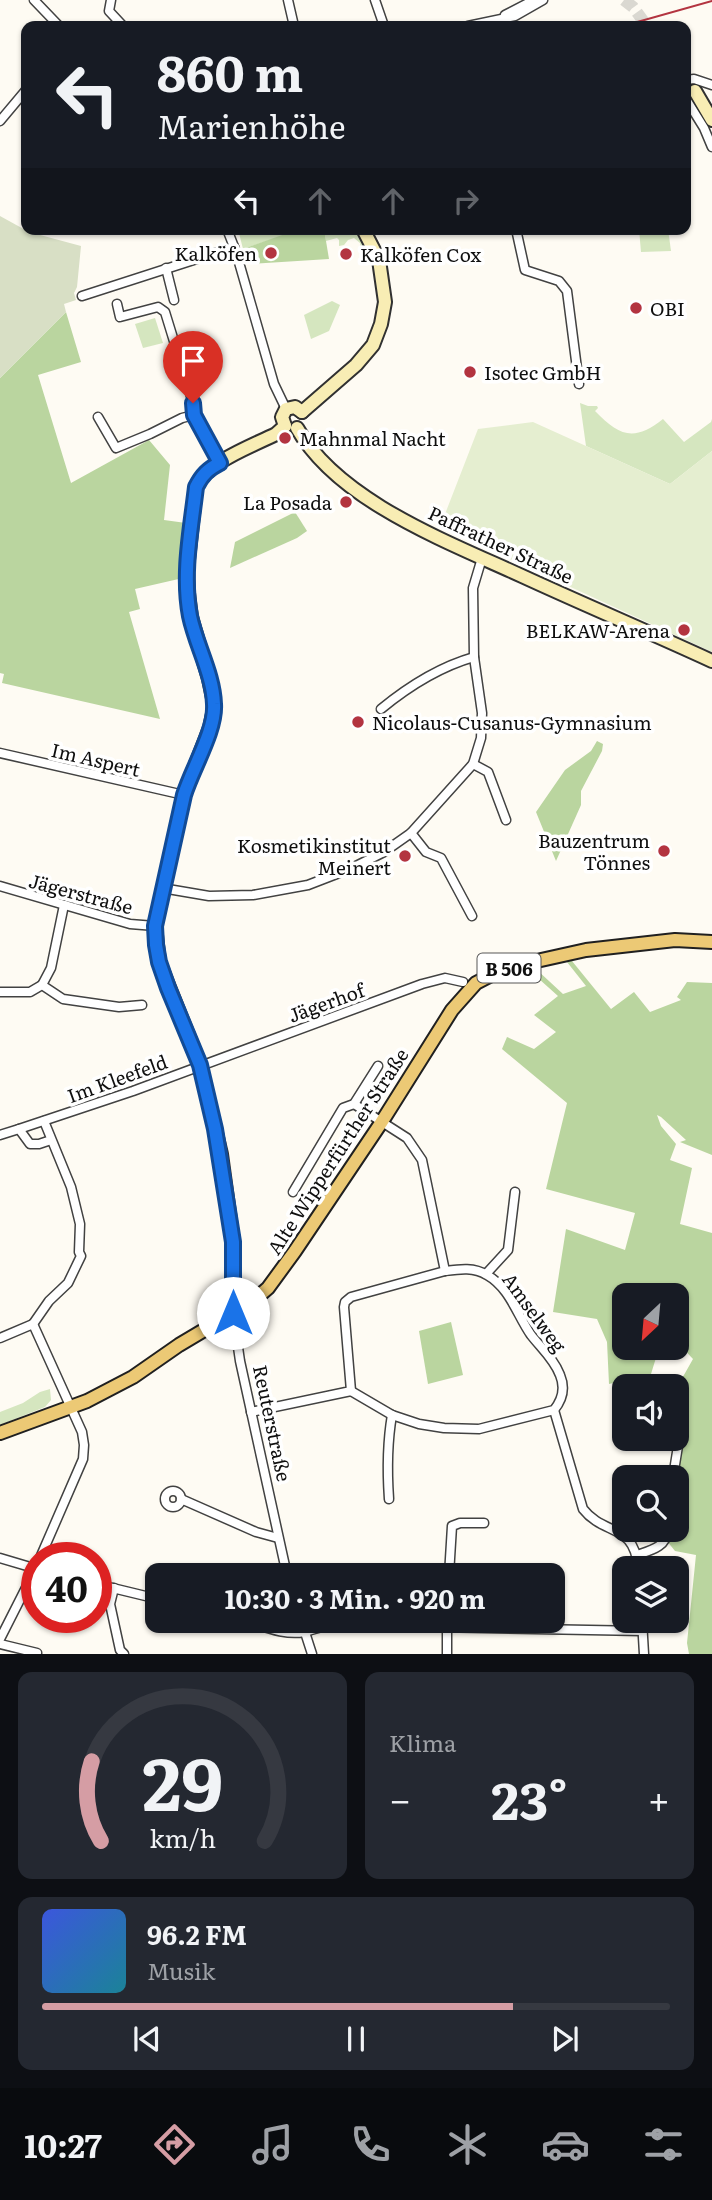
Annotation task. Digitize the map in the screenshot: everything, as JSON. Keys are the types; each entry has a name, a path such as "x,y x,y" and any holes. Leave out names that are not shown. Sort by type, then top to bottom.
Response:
{"main road":[{"name":"Alte Wipperfürther Straße","path":"0,1433 87,1401 133,1377 179,1345 260,1296 274,1282 381,1123 452,1010 471,986 485,977 523,964 586,950 676,940 712,942"}],"street":[{"path":"34,0 55,21"},
{"path":"111,0 109,11 118,21"},
{"path":"288,0 293,21"},
{"path":"375,0 382,21"},
{"path":"499,19 534,0"},
{"path":"490,21 517,15 543,0"},
{"path":"691,79 712,85"},
{"path":"0,121 21,96"},
{"path":"691,96 712,120"},
{"path":"691,97 712,147"},
{"path":"229,235 274,384 286,409"},
{"path":"302,412 356,365 373,345 381,324 385,302 380,261 365,235"},
{"path":"517,235 525,270 559,281 567,291 579,384"},
{"path":"82,296 234,247"},
{"path":"166,268 174,300"},
{"path":"117,304 120,317 158,307 165,312 193,403 194,415 220,463"},
{"path":"295,407 302,412 303,422 291,427 282,417 286,409 295,407"},
{"path":"98,417 116,448 194,415"},
{"name":"Reuterstraße","path":"284,1563 240,1361 233,1313 233,1242 220,1154 200,1065 159,962 155,926 184,795 210,728 214,704 187,593 196,487 210,468 291,427"},
{"name":"Paffrather Straße","path":"291,427 333,471 376,506 482,558 712,661"},
{"path":"162,888 209,896 253,895 308,885 384,852 411,833 473,764 481,738 482,713 474,657 473,588 482,558"},
{"path":"381,709 433,673 474,657"},
{"name":"Im Aspert","path":"0,753 184,795"},
{"path":"473,764 488,772 506,820"},
{"path":"411,833 426,852 442,858 472,916"},
{"name":"Jägerstraße","path":"0,886 130,923 155,926"},
{"path":"0,992 30,992 42,985 51,968 64,905"},
{"name":"Jägerhof","path":"200,1065 436,979 463,982"},
{"path":"42,985 64,999 119,1007 142,1005"},
{"name":"Im Kleefeld","path":"0,1135 133,1091 200,1065"},
{"path":"293,1192 343,1108 354,1104 378,1066"},
{"path":"351,1391 345,1302 351,1297 445,1272 422,1160 407,1138 354,1104"},
{"path":"0,1338 33,1324 49,1301 68,1283 81,1256 80,1224 71,1187 44,1121"},
{"path":"19,1129 30,1144 51,1140"},
{"name":"Amselweg","path":"486,1274 508,1250 514,1192"},
{"name":"Amselweg","path":"445,1272 463,1269 486,1274 505,1290 532,1336 556,1366 561,1377 563,1393 554,1409"},
{"path":"33,1324 82,1432 84,1445 83,1459 47,1542"},
{"path":"251,1412 351,1391 392,1415 419,1424 444,1428 479,1429 554,1409 583,1509 593,1520 626,1537 637,1555 657,1548 663,1542"},
{"path":"389,1499 387,1451 392,1415"},
{"path":"181,1500 256,1532 278,1538"},
{"path":"450,1563 452,1526 460,1523 484,1523"},
{"path":"0,1558 21,1564"},
{"path":"124,1654 120,1650 110,1604 114,1588 145,1596"},
{"path":"21,1598 0,1641 37,1653"},
{"path":"565,1628 612,1630"},
{"path":"304,1633 312,1654"},
{"path":"447,1633 447,1654"},
{"path":"643,1633 643,1654"}],"green space":[{"path":"0,216 21,228 21,235 40,235 81,246 74,293 76,300 64,304 66,312 0,378"},
{"path":"240,235 284,235 243,249"},
{"path":"282,235 325,235 329,259 248,264 243,249"},
{"path":"325,235 358,235 368,250 361,248 354,238 339,246 337,238 326,241"},
{"path":"640,235 669,235 671,251 641,252"},
{"path":"332,301 340,305 329,331 311,339 304,315"},
{"path":"66,312 81,362 38,375 71,483 149,440 170,465 164,520 186,523 183,578 135,589 140,609 129,612 160,719 2,683 0,378"},
{"path":"155,318 163,343 143,348 135,324"},
{"path":"580,403 597,406 595,411 619,431 627,433 644,431 663,419 684,442 712,419 712,451 670,484 586,446"},
{"path":"533,422 670,484 712,451 712,652 440,527 478,429"},
{"path":"295,512 307,531 230,568 235,542"},
{"path":"597,741 603,744 602,751 581,791 581,805 556,861 536,812 565,770 591,751"},
{"path":"572,961 611,1009 634,992 650,1012 681,1000 677,997 687,982 712,983 712,1155 680,1142 686,1140 657,1115 661,1126 676,1144 670,1160 692,1168 680,1224 712,1233 712,1654 689,1654 687,1643 696,1555 675,1551 668,1542 689,1542 689,1465 677,1465 680,1451 689,1451 689,1374 685,1374 693,1359 690,1356 690,1283 612,1283 612,1360 655,1360 651,1374 612,1374 612,1383 609,1384 607,1342 597,1319 553,1312 566,1229 625,1250 635,1213 546,1189 567,1103 502,1049 507,1037 534,1049 556,1032 534,1015 558,996 529,970 536,969 563,994 586,986 567,962"},
{"path":"451,1322 463,1375 428,1384 419,1331"},
{"path":"50,1389 51,1400 45,1407 0,1425 0,1412"}],"tunnel":[{"path":"624,0 643,21"}],"railway":[{"path":"641,21 712,1"}],"place":[{"name":"Kalköfen","path":"271,253"},
{"name":"Kalköfen Cox","path":"346,254"},
{"name":"OBI","path":"636,308"},
{"name":"Isotec GmbH","path":"470,372"},
{"name":"Mahnmal Nacht","path":"285,438"},
{"name":"La Posada","path":"346,502"},
{"name":"BELKAW-Arena","path":"684,630"},
{"name":"Nicolaus-Cusanus-Gymnasium","path":"358,722"},
{"name":"Bauzentrum Tönnes","path":"664,851"},
{"name":"Kosmetikinstitut Meinert","path":"405,856"}],"route":[{"path":"193,403 194,415 220,463 201,477 196,487 187,569 191,617 209,679 214,714 184,795 155,926 159,962 205,1079 233,1242 233,1313"}]}
